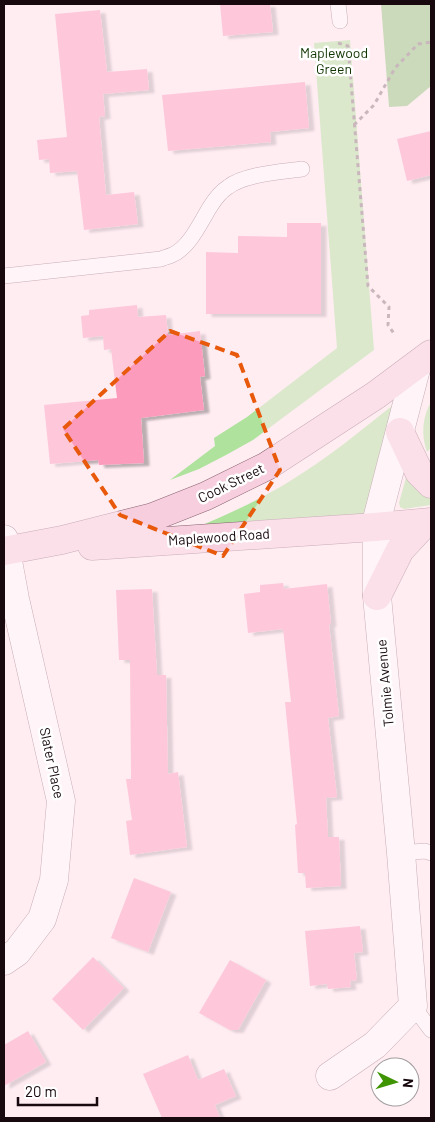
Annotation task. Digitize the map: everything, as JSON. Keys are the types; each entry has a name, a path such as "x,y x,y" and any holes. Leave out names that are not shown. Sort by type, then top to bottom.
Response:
{"street":[{"name":"Tolmie Avenue","path":"413,1006 377,596 375,527 400,432 427,363"},
{"name":"Cook Street","path":"4,547 62,540 153,517 206,496 267,466 427,363"},
{"path":"400,432 419,472 431,484"},
{"path":"377,596 400,550 428,522"},
{"name":"Maplewood Road","path":"4,547 375,527 428,522"},
{"name":"Slater Place","path":"4,547 61,801 54,880 42,919 17,952 4,961"},
{"path":"330,1076 375,1045 413,1006"}],"lane":[{"path":"338,4 340,21"},
{"path":"4,276 161,258 172,255 187,242 219,194 229,186 269,173 302,169"},
{"path":"400,853 426,851 431,853"},
{"path":"413,1006 431,1030"}],"path":[{"path":"340,21 332,40 348,46 368,286 389,307 388,325 395,335"},
{"path":"354,126 374,105 395,68 418,44 431,42"}],"highlighted area":[{"path":"170,331 237,355 280,470 223,556 120,515 63,429"}],"green space":[{"path":"381,4 431,4 431,86 407,106 389,107"},
{"name":"Maplewood Green","path":"350,40 374,350 253,440 199,469 170,480 215,446 214,438 247,417 337,348 314,43"},
{"path":"398,401 369,513 202,532 200,526 257,500 318,463"},
{"path":"431,402 431,448 427,452 423,427"},
{"path":"407,474 431,494 431,505 404,509 400,507 399,503"}],"building":[{"path":"220,4 270,4 273,32 223,36"},
{"path":"100,10 107,72 147,69 149,90 103,94 105,116 99,117 106,195 134,192 138,224 84,230 77,171 50,173 49,159 39,160 37,140 67,137 55,14"},
{"path":"305,82 309,128 270,132 271,142 168,151 162,95"},
{"path":"431,131 431,175 407,181 397,139"},
{"path":"287,223 321,223 321,314 206,314 206,252 238,253 238,236 287,237"},
{"path":"137,305 138,317 166,315 168,335 200,331 205,376 200,377 204,410 141,418 144,463 99,465 98,460 50,464 44,405 117,398 111,349 104,350 103,336 83,338 81,316 89,315 89,310"},
{"path":"283,583 284,589 327,584 331,624 329,624 339,716 328,718 337,797 326,798 328,837 339,837 341,886 306,888 305,873 298,873 295,825 297,824 285,702 291,702 283,629 248,633 244,594 260,592 260,585"},
{"path":"152,589 157,675 166,675 168,774 178,772 187,847 130,855 126,821 132,820 126,779 131,779 130,660 119,660 116,590"},
{"path":"134,878 171,892 148,952 111,938"},
{"path":"360,926 363,952 354,953 357,980 350,981 351,987 328,989 327,984 310,986 305,931"},
{"path":"93,957 124,988 83,1030 52,999"},
{"path":"230,960 266,980 238,1030 230,1030 199,1013"},
{"path":"28,1031 46,1062 4,1086 4,1045"},
{"path":"188,1055 198,1080 224,1069 236,1096 215,1105 220,1118 162,1118 143,1074"}]}
